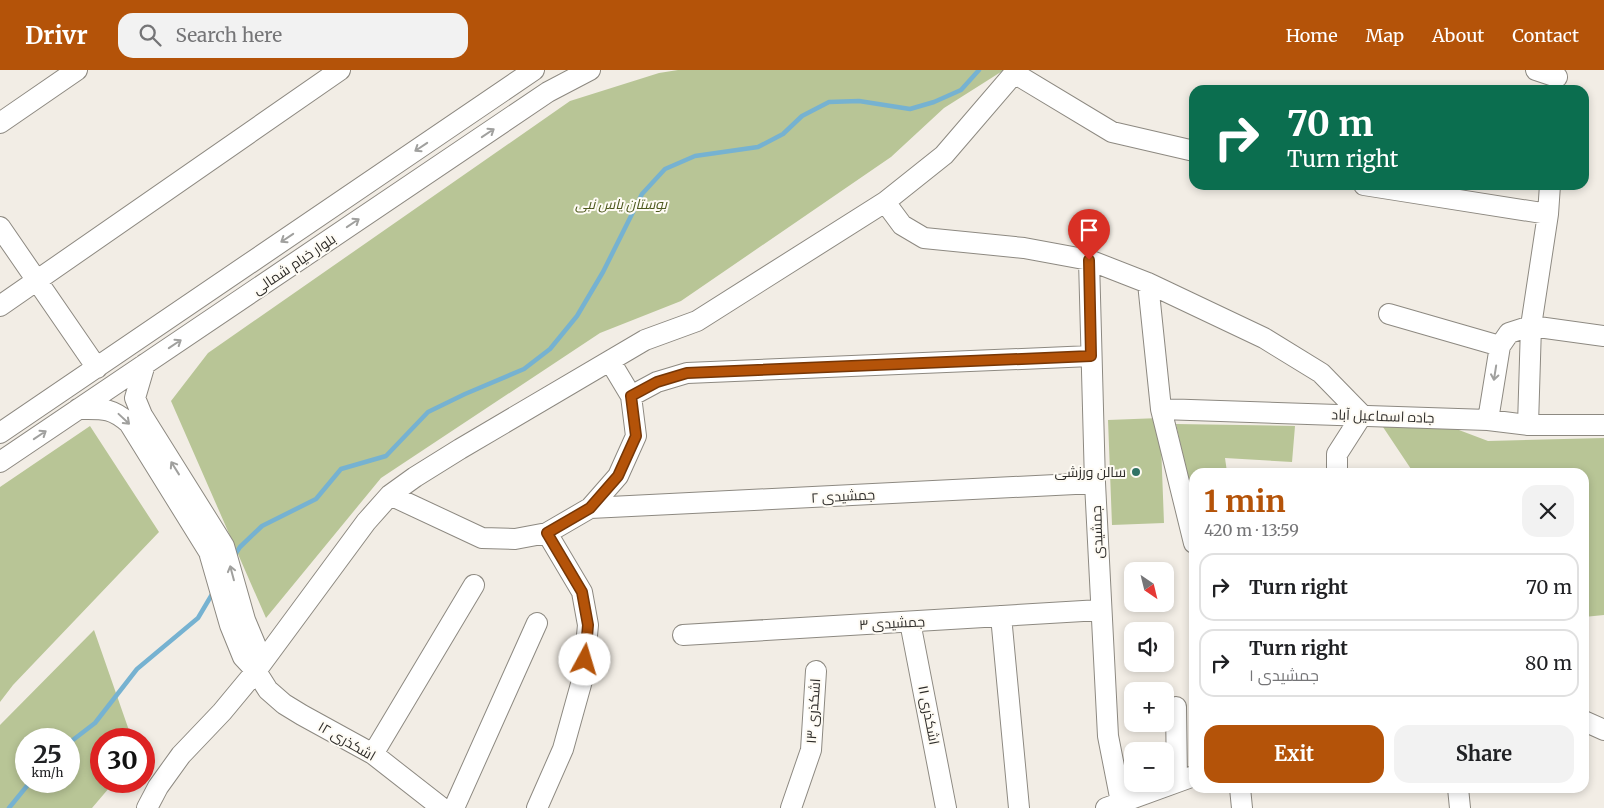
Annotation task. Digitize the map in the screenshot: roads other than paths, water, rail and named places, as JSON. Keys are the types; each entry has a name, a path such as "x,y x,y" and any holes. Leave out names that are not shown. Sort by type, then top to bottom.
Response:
{"street":[{"path":"0,123 77,70"},
{"path":"0,306 340,70"},
{"name":"بلوار خیام شمالی","path":"0,433 534,70"},
{"name":"بلوار خیام شمالی","path":"0,462 548,92 590,70"},
{"path":"1536,70 1557,79"},
{"path":"147,808 158,787 180,754 222,712 256,671 366,522 390,495 460,448 645,340 697,322 885,202 944,155 1015,72 1112,132 1189,150"},
{"path":"377,177 390,198"},
{"path":"1396,190 1548,214"},
{"path":"1528,425 1531,326 1548,214 1550,190"},
{"path":"885,202 902,225 924,238 1024,248 1089,260 1148,283 1264,338 1321,373 1362,415 1337,454 1337,468"},
{"path":"0,227 97,368"},
{"name":"جمشیدی","path":"1089,260 1100,610 1113,805"},
{"path":"1148,283 1161,409 1189,523"},
{"path":"1389,314 1500,346"},
{"path":"1488,420 1500,346 1509,333 1531,326 1604,336"},
{"path":"631,396 657,382 687,373 1091,356"},
{"path":"390,495 482,538 515,539 547,533 590,508 618,476 636,436 631,396 610,361"},
{"path":"144,364 135,398 142,415 195,513"},
{"path":"78,409 118,413 130,424 195,513 224,546 237,623 258,651 256,671"},
{"name":"جاده اسماعیل آباد","path":"1161,409 1488,420 1528,425 1604,425"},
{"name":"جمشیدی ۲","path":"590,508 1095,483"},
{"path":"537,808 564,749 583,677 588,625 582,592 547,533"},
{"path":"373,754 474,585"},
{"name":"جمشیدی ۳","path":"683,635 1100,610"},
{"path":"1001,616 1019,808"},
{"name":"اشکذری ۱۱","path":"910,622 946,808"},
{"path":"454,808 537,623"},
{"name":"اشکذری ۱۲","path":"256,671 268,690 284,704 373,754 442,808"},
{"name":"اشکذری ۱۳","path":"791,808 811,750 816,672"},
{"path":"1113,805 1185,779 1176,707"},
{"path":"1589,722 1604,730"},
{"path":"1240,793 1242,808"},
{"path":"1458,793 1460,808"}],"waterway":[{"path":"234,556 240,547 262,526 316,499 341,469 386,456 428,412 524,369 550,349 577,316 603,272 642,194 665,169 695,156 758,147 783,134 802,116 829,102 859,101 910,109 934,102 961,90 979,70"},
{"path":"80,735 95,723 137,669 198,618 214,591"},
{"path":"9,808 21,793"}],"place":[{"name":"سالن ورزشی","path":"1136,472"}],"park label":[{"name":"بوستان یاس نبی","path":"621,204"}]}
